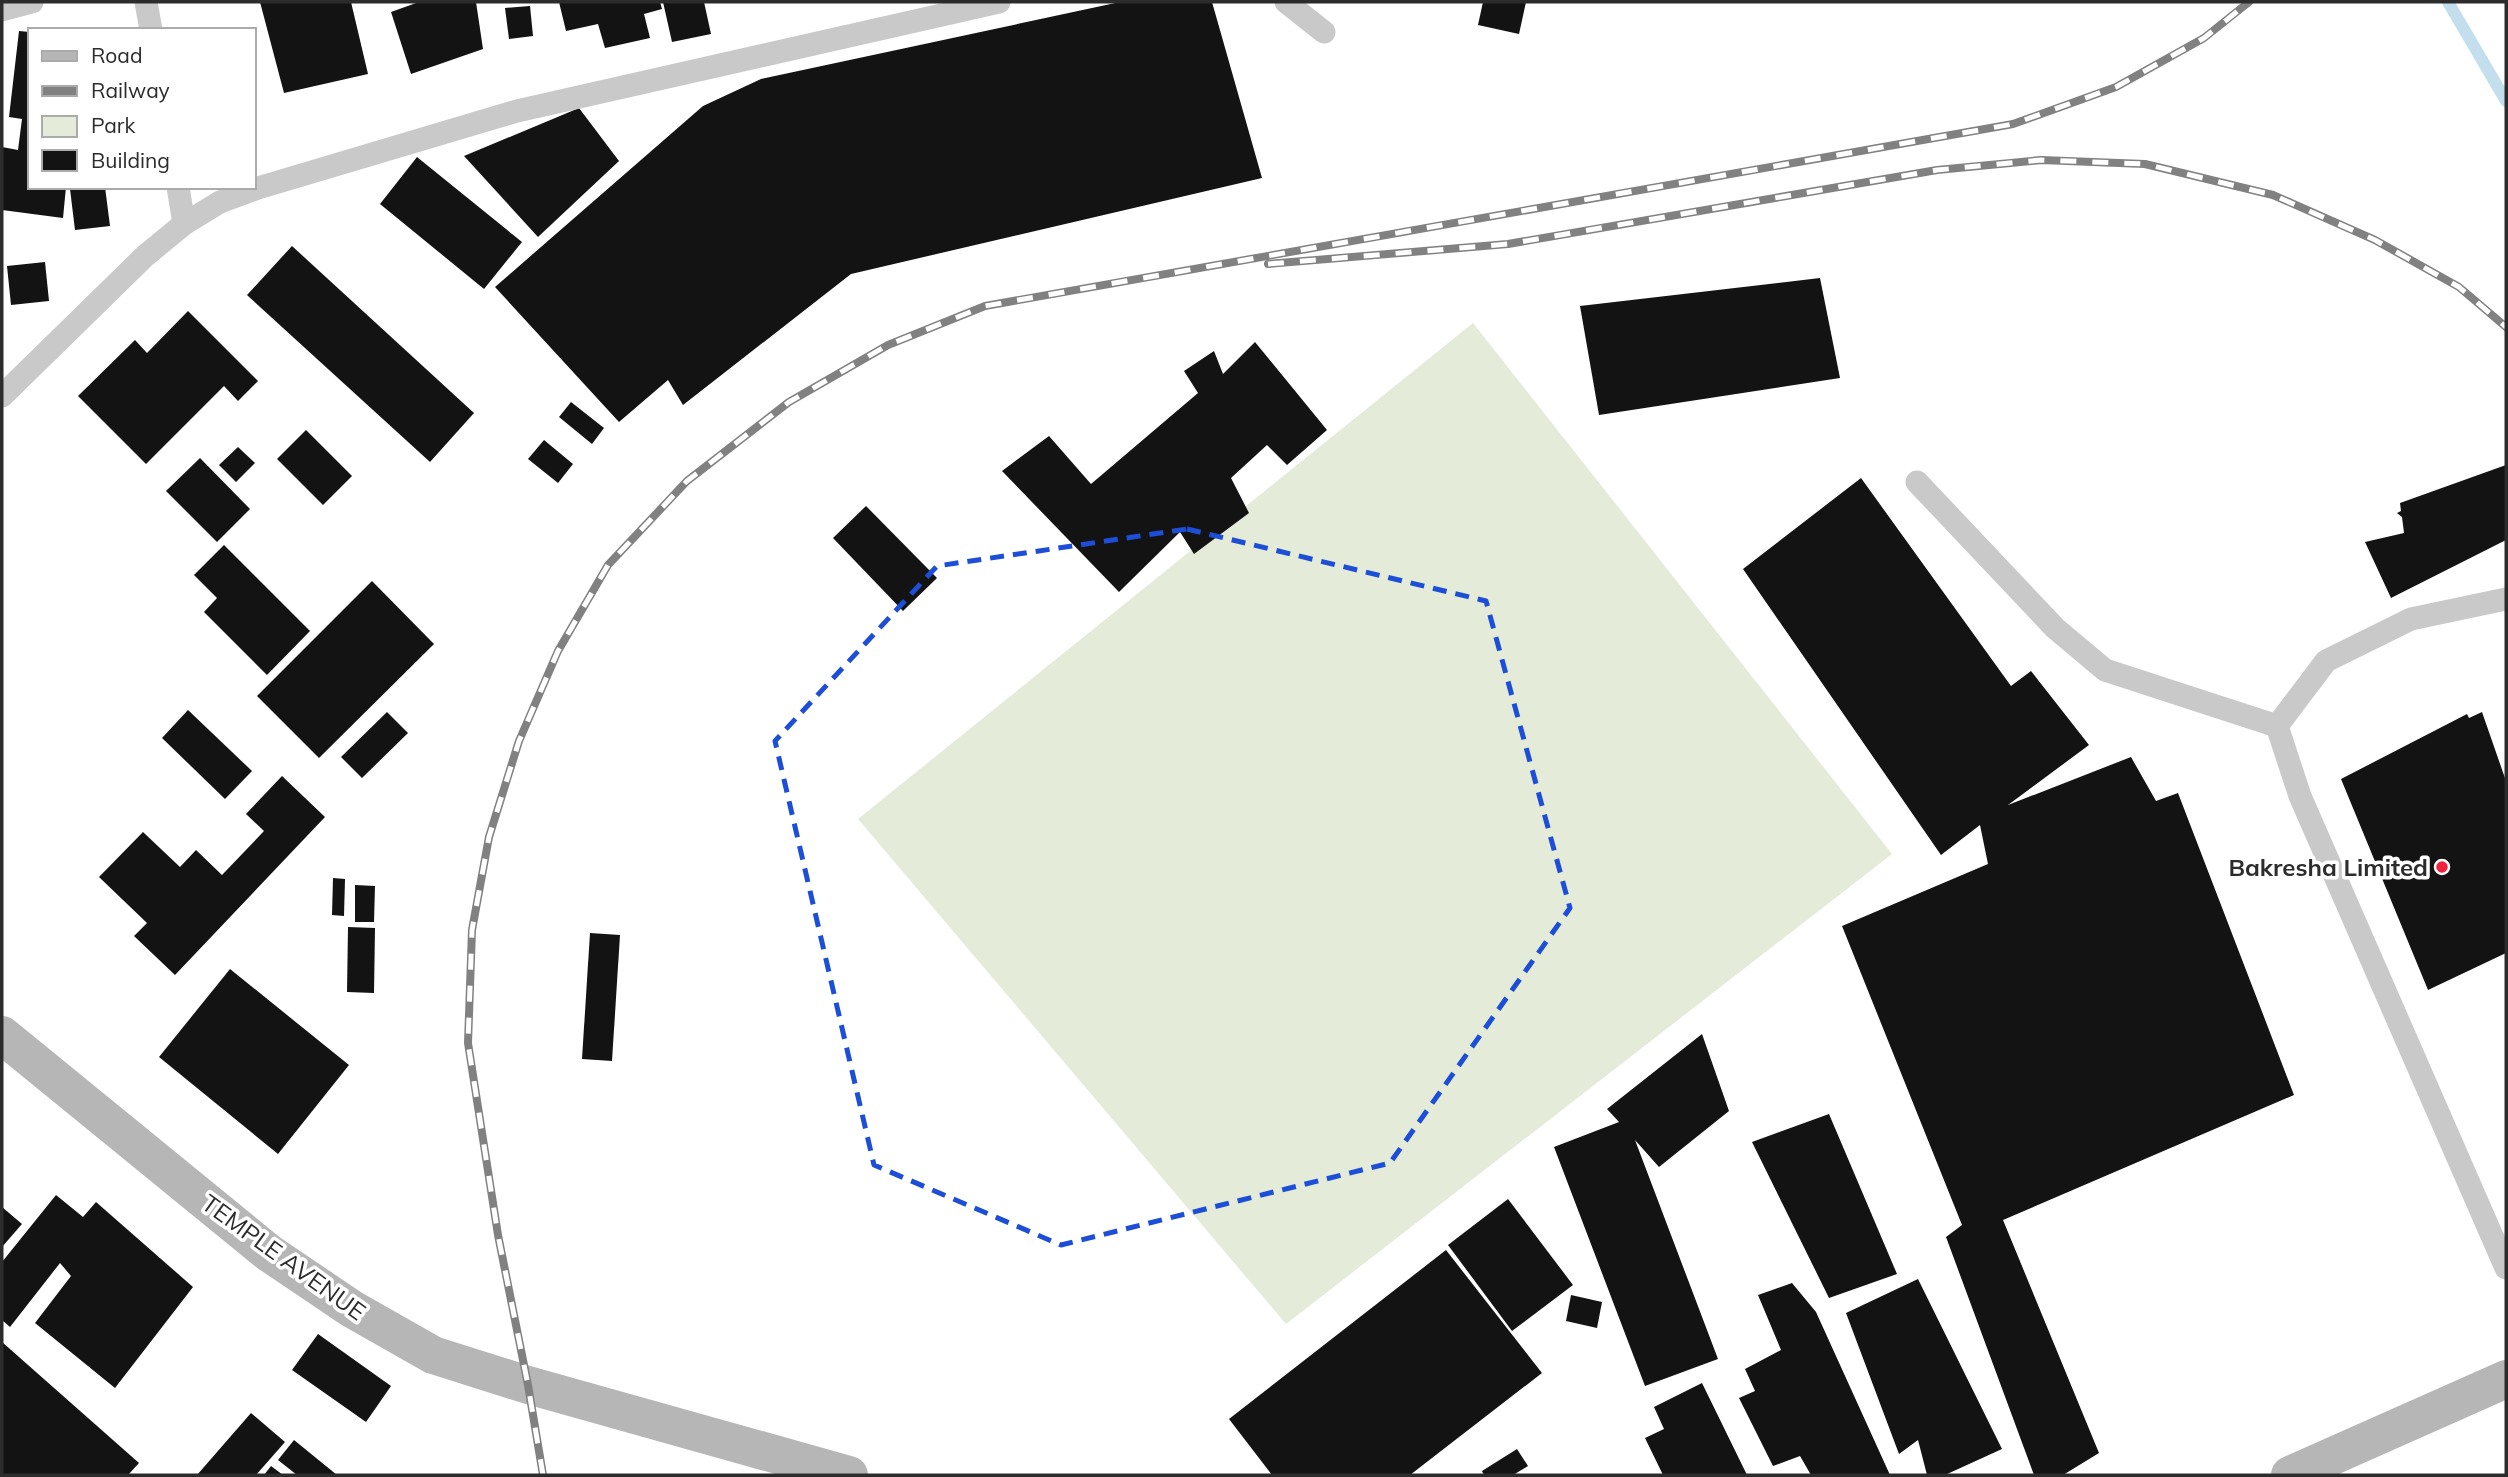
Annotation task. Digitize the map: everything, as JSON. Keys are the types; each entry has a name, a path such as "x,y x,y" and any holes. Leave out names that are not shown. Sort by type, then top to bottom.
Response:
{"street":[{"name":"TEMPLE AVENUE","path":"2,1035 269,1253 352,1309 433,1355 541,1389 849,1475"},
{"path":"2290,1475 2506,1379"}],"lane":[{"path":"2,10 32,2"},
{"path":"146,2 151,28"},
{"path":"256,188 517,111 999,2"},
{"path":"1286,2 1324,32"},
{"path":"178,189 184,224"},
{"path":"2,396 145,256 184,224 220,202 253,189"},
{"path":"1917,482 2055,628 2105,670 2277,726"},
{"path":"2277,726 2326,661 2411,619 2506,598"},
{"path":"2277,726 2300,796 2506,1268"}],"highlighted area":[{"path":"1187,529 1486,601 1570,908 1390,1163 1061,1245 874,1165 775,741 937,566"}],"green space":[{"path":"1473,323 1892,854 1286,1324 858,819"}],"building":[{"path":"260,2 351,2 368,74 284,93"},
{"path":"419,2 476,2 483,49 411,74 391,12"},
{"path":"559,2 660,2 662,9 644,14 650,38 605,48 598,24 566,31"},
{"path":"663,2 704,2 711,34 672,42"},
{"path":"1120,2 1212,2 1262,178 851,274 683,405 668,380 619,422 495,287 703,106 761,79"},
{"path":"1483,2 1526,2 1519,34 1478,25"},
{"path":"530,6 533,36 509,39 505,8"},
{"path":"19,31 28,32 28,189 66,189 63,218 2,210 2,147 18,150 22,119 9,117"},
{"path":"579,108 619,161 538,237 464,156"},
{"path":"417,157 522,242 484,289 380,204"},
{"path":"70,189 105,189 110,226 75,230"},
{"path":"292,246 474,413 430,462 247,295"},
{"path":"45,262 49,301 11,305 7,266"},
{"path":"1820,278 1840,378 1599,415 1580,306"},
{"path":"188,311 258,381 238,401 224,386 146,464 78,396 135,340 147,353"},
{"path":"1255,342 1327,430 1287,465 1267,445 1231,478 1249,513 1194,554 1180,532 1119,592 1002,471 1049,436 1091,484 1198,393 1184,371 1214,351 1223,374"},
{"path":"571,402 604,428 592,444 559,417"},
{"path":"306,430 352,476 323,505 277,459"},
{"path":"544,440 573,464 558,483 528,459"},
{"path":"238,447 255,463 236,482 219,465"},
{"path":"200,458 250,509 217,542 166,491"},
{"path":"2506,465 2506,540 2391,598 2365,542 2404,533 2402,517 2397,513 2401,511 2400,503"},
{"path":"1861,478 2011,686 2031,671 2089,745 2008,805 2131,757 2156,801 2178,793 2294,1095 2003,1220 2099,1453 2063,1475 2034,1475 1946,1237 1962,1225 1842,926 1988,864 1980,825 1941,855 1743,569"},
{"path":"866,506 937,578 903,611 833,538"},
{"path":"224,545 310,631 267,675 204,612 217,598 194,575"},
{"path":"372,581 434,644 319,758 257,696"},
{"path":"188,710 252,771 225,799 162,738"},
{"path":"387,712 408,733 362,778 341,757"},
{"name":"Bakresha Limited","path":"2482,712 2506,781 2506,953 2428,990 2341,779 2467,714 2469,718"},
{"path":"282,776 325,817 175,975 134,936 147,923 99,877 143,832 180,867 196,850 222,875 264,831 246,814"},
{"path":"333,878 345,879 344,916 332,915"},
{"path":"355,885 375,886 374,922 355,922"},
{"path":"348,927 375,928 374,993 347,992"},
{"path":"590,933 620,935 612,1061 582,1059"},
{"path":"230,969 349,1065 278,1154 159,1057"},
{"path":"1702,1034 1729,1111 1659,1167 1635,1140 1718,1359 1645,1386 1554,1147 1619,1122 1607,1109"},
{"path":"1829,1114 1897,1274 1829,1298 1752,1142"},
{"path":"56,1195 83,1217 96,1202 193,1287 115,1388 35,1323 71,1276 60,1263 10,1327 2,1320 2,1262"},
{"path":"1508,1199 1573,1285 1512,1331 1448,1245"},
{"path":"2,1207 22,1224 2,1247"},
{"path":"1446,1250 1542,1373 1410,1475 1272,1475 1229,1419"},
{"path":"1918,1279 2002,1449 1945,1475 1927,1475 1918,1440 1899,1454 1846,1313"},
{"path":"1792,1283 1816,1312 1890,1475 1811,1475 1800,1456 1773,1466 1739,1398 1755,1391 1745,1369 1781,1350 1758,1295"},
{"path":"1571,1295 1602,1302 1597,1328 1566,1321"},
{"path":"318,1334 391,1386 366,1422 292,1370"},
{"path":"2,1342 139,1463 128,1475 2,1475"},
{"path":"1702,1383 1747,1475 1663,1475 1645,1438 1664,1429 1654,1407"},
{"path":"251,1413 285,1442 256,1475 197,1475"},
{"path":"294,1440 337,1475 297,1475 278,1460"},
{"path":"1517,1449 1528,1466 1513,1475 1484,1475 1482,1471"},
{"path":"271,1466 283,1475 264,1475"}],"waterway":[{"path":"2448,2 2506,101"}],"railway":[{"path":"543,1475 498,1235 468,1043 472,930 489,837 519,741 558,651 608,565 687,481 789,402 888,345 985,306 2013,124 2116,87 2204,38 2249,2"},
{"path":"1268,264 1508,244 1937,170 2041,160 2145,164 2273,195 2375,240 2459,287 2506,327"}],"place":[{"name":"Bakresha Limited","path":"2442,867"}]}
